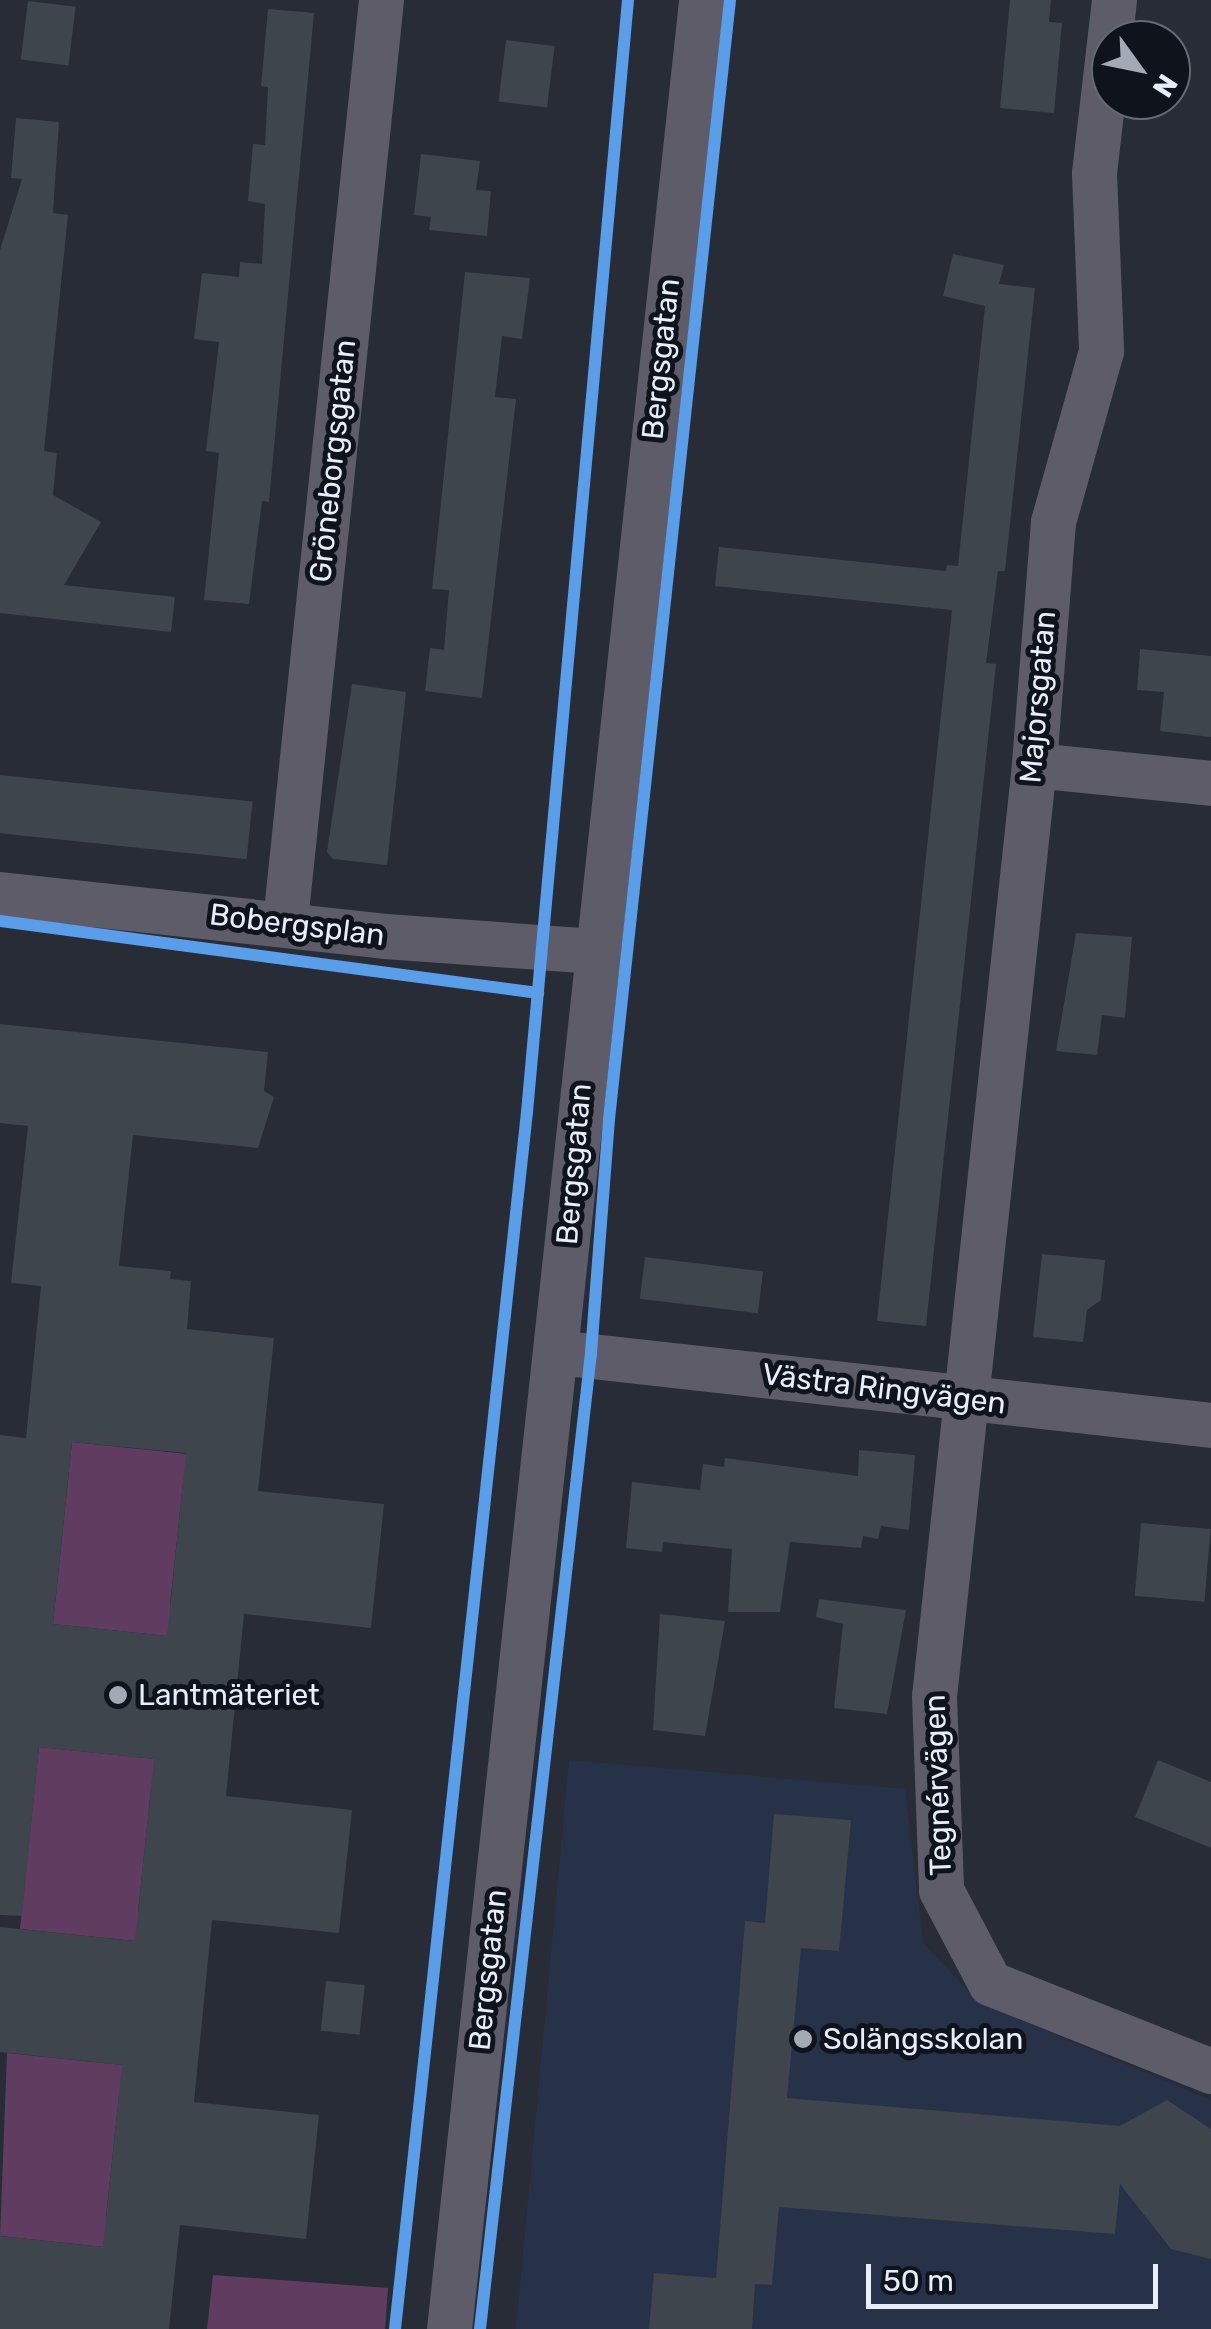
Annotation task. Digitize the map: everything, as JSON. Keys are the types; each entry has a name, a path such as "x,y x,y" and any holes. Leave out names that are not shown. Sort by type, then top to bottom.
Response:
{"street":[{"name":"Gröneborgsgatan","path":"285,921 381,0"},
{"name":"Bergsgatan","path":"449,2329 556,1352 594,951 702,0"},
{"name":"Majorsgatan","path":"961,1399 1034,766 1053,522 1101,351 1094,172 1114,0"},
{"path":"1034,766 1211,783"},
{"name":"Bobergsplan","path":"0,894 285,921 384,936 594,951"},
{"name":"Västra Ringvägen","path":"556,1352 1211,1425"},
{"name":"Tegnérvägen","path":"961,1399 934,1696 941,1890 990,1983 1211,2071"}],"shaded area":[{"path":"72,1442 216,1457 183,1483 170,1605 196,1639 53,1624"},
{"path":"39,1747 184,1762 151,1789 138,1912 164,1944 20,1929"},
{"name":"Solängsskolan","path":"569,1760 905,1789 923,1943 980,2003 1211,2100 1211,2329 516,2329"},
{"path":"7,2053 151,2068 119,2095 106,2217 132,2250 0,2236"},
{"path":"213,2275 388,2288 385,2329 207,2329"}],"building":[{"path":"1010,0 1051,0 1049,22 1062,23 1054,113 1000,108"},
{"path":"28,1 76,7 68,65 21,60"},
{"path":"268,9 314,13 269,502 262,501 249,604 204,600 219,453 206,451 219,342 194,339 202,273 239,277 240,262 262,264 265,204 248,201 253,144 265,145 268,87 261,86"},
{"path":"506,40 555,46 547,108 498,102"},
{"path":"16,118 59,122 53,213 68,215 44,451 57,453 53,495 101,522 64,585 175,597 171,632 0,613 0,250 22,179 11,178"},
{"path":"421,154 480,161 476,190 491,191 487,236 429,230 431,217 414,215"},
{"path":"953,254 1004,265 999,284 1035,288 1005,571 998,571 986,663 996,664 926,1326 877,1321 952,610 715,586 719,547 946,571 947,565 958,566 985,306 943,296"},
{"path":"465,272 530,278 522,339 502,336 495,397 516,399 482,698 425,691 430,648 444,650 449,590 432,589"},
{"path":"1140,649 1211,656 1211,737 1160,731 1164,692 1137,690"},
{"path":"352,684 406,692 387,865 333,859 327,852"},
{"path":"0,775 253,802 247,859 0,833"},
{"path":"1076,933 1132,937 1125,1018 1102,1015 1097,1055 1056,1051"},
{"name":"Lantmäteriet","path":"0,1024 268,1052 264,1091 274,1097 258,1148 133,1135 119,1266 171,1271 170,1279 191,1281 187,1329 274,1338 258,1491 384,1504 371,1628 244,1614 226,1796 352,1810 339,1933 212,1920 194,2102 319,2115 306,2239 180,2225 169,2329 0,2329 0,2236 103,2247 122,2065 0,2052 0,1927 135,1941 154,1759 39,1747 22,1916 0,1915 0,1435 26,1438 41,1286 11,1283 28,1126 0,1123","holes":["72,1442 186,1453 167,1636 53,1624"]},
{"path":"1042,1254 1105,1260 1101,1300 1087,1310 1083,1342 1033,1337"},
{"path":"645,1257 763,1272 758,1313 640,1299"},
{"path":"859,1450 915,1455 909,1530 881,1526 878,1539 863,1536 861,1548 790,1542 780,1612 728,1612 732,1549 663,1542 662,1552 626,1548 632,1482 700,1490 703,1464 724,1467 725,1458 858,1476"},
{"path":"1141,1523 1211,1529 1204,1602 1135,1596"},
{"path":"819,1599 906,1610 887,1714 834,1708 843,1624 816,1617"},
{"path":"660,1614 725,1621 705,1736 653,1730"},
{"path":"1158,1760 1211,1782 1211,1848 1135,1817"},
{"path":"774,1814 851,1820 839,1951 801,1948 787,2098 1120,2126 1167,2100 1211,2129 1211,2259 1171,2249 1120,2184 1115,2234 779,2207 772,2285 755,2284 752,2329 649,2329 654,2273 716,2278 745,1921 765,1923"},
{"path":"326,1981 365,1985 360,2035 321,2031"}],"cycle path":[{"path":"395,2329 527,1112 628,0"},
{"path":"480,2329 591,1353 609,1119 730,0"},
{"path":"0,921 538,993"}],"place":[{"name":"Lantmäteriet","path":"118,1695"},
{"name":"Solängsskolan","path":"803,2039"}]}
